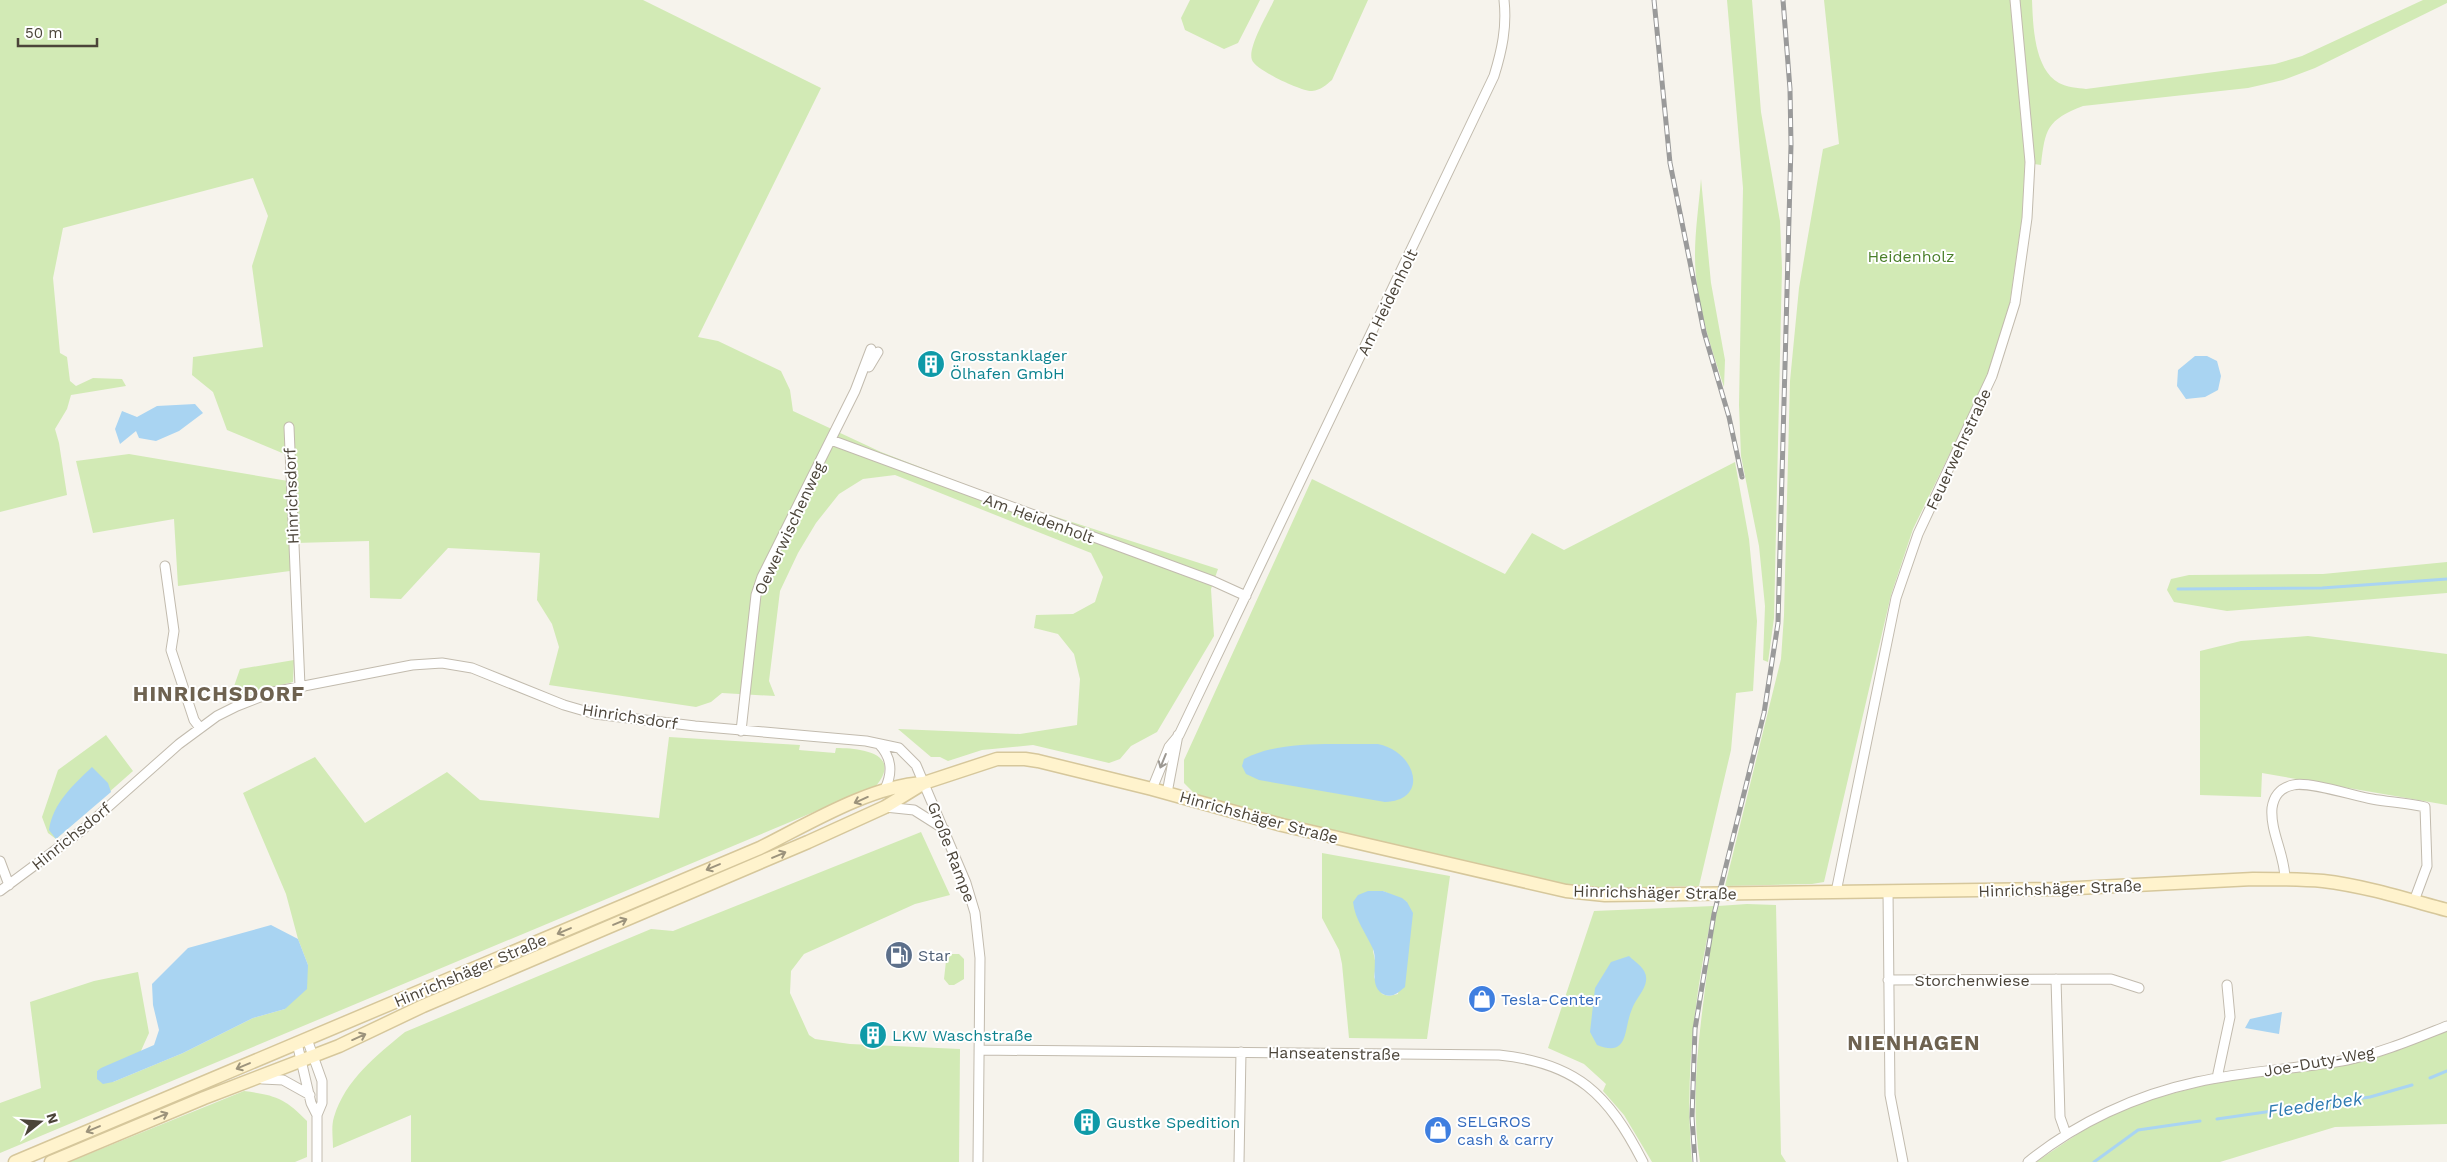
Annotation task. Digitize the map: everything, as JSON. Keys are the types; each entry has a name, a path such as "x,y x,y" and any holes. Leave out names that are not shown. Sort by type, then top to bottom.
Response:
{"main road":[{"name":"Hinrichshäger Straße","path":"51,1162 204,1098 315,1057 423,1006 774,857 885,807 924,783 983,762 1018,758 1038,761 1152,789 1291,828 1566,891 1605,895 2075,889 2244,879 2285,879 2340,884 2447,910"},
{"name":"Hinrichshäger Straße","path":"15,1162 760,848 819,818 885,789 901,784 924,783"}],"street":[{"name":"Am Heidenholt","path":"1152,789 1169,746 1178,735 1246,596 1494,76 1502,50 1506,18 1504,0"},
{"name":"Feuerwehrstraße","path":"1836,892 1896,598 1918,534 1992,376 2015,303 2027,218 2030,162 2015,0"},
{"name":"Oewerwischenweg","path":"741,730 756,595 762,577 874,350"},
{"name":"Hinrichsdorf","path":"289,427 300,686"},
{"name":"Am Heidenholt","path":"831,440 1213,581 1246,596"},
{"path":"165,566 174,631 172,650 194,720 200,728"},
{"name":"Hinrichsdorf","path":"0,891 81,831 200,728 217,716 256,698 300,686 412,665 442,663 472,668 595,714 880,744 899,748 909,757 924,783"},
{"name":"Am Heidenholt","path":"1167,793 1178,735"},
{"path":"880,744 885,750 891,766 885,789"},
{"name":"Große Rampe","path":"924,783 966,882 978,930 980,958 978,1162"},
{"path":"2285,879 2285,863 2275,833 2272,810 2275,796 2283,788 2296,784 2425,807 2427,866 2414,901"},
{"path":"885,807 914,810 944,829"},
{"path":"0,862 9,885"},
{"path":"1888,891 1890,1094 1903,1162"},
{"path":"2056,979 2060,1117 2066,1134"},
{"name":"Storchenwiese","path":"1888,980 2111,979 2139,988"},
{"path":"2217,1078 2230,1017 2227,985"},
{"name":"Joe-Duty-Weg","path":"2028,1162 2066,1134 2136,1100 2177,1086 2217,1078 2347,1060 2411,1040 2447,1026"},
{"path":"302,1041 315,1057 322,1081 322,1103 317,1115"},
{"path":"302,1041 302,1062 317,1115 317,1162"},
{"name":"Hanseatenstraße","path":"979,1050 1499,1055 1535,1060 1560,1069 1595,1092 1611,1108 1623,1125 1643,1162"},
{"path":"1240,1052 1240,1162"},
{"path":"257,1079 284,1080 310,1095"}],"green space":[{"path":"0,0 643,0 821,88 698,337 718,341 781,371 790,390 793,411 881,452 1016,504 1218,569 1211,589 1214,636 1157,732 1131,746 1120,759 1109,763 1033,745 982,750 948,761 940,757 931,757 898,729 1020,734 1077,725 1080,679 1074,654 1058,634 1034,628 1036,615 1073,614 1095,602 1103,577 1091,553 895,475 863,479 839,494 816,523 798,553 780,591 769,681 775,696 722,693 711,702 696,707 549,685 559,647 552,624 537,600 540,553 448,548 401,599 370,598 369,541 295,543 290,545 290,571 178,586 174,519 93,533 76,461 129,454 288,481 287,455 227,430 213,392 192,375 193,357 263,347 252,266 268,216 253,178 63,228 53,278 60,353 67,357 70,381 76,386 93,378 122,379 126,386 71,395 67,409 55,429 67,495 0,512"},
{"path":"1190,0 1260,0 1238,43 1224,49 1185,30 1181,18"},
{"path":"1274,0 1368,0 1332,80 1321,88 1312,91 1290,84 1261,69 1252,60 1251,54 1255,39"},
{"path":"1727,0 1752,0 1761,112 1780,221 1782,268 1774,618 1768,662 1763,660 1765,606 1759,546 1741,456 1739,405 1743,188"},
{"name":"Heidenholz","path":"1824,0 2010,0 2025,161 2022,217 2010,302 1989,373 1913,529 1891,595 1824,882 1812,884 1725,886 1781,659 1784,615 1790,381 1799,288 1823,149 1839,144"},
{"path":"2019,0 2032,0 2034,34 2044,68 2059,83 2086,89 2275,64 2302,56 2423,0 2447,0 2447,3 2315,68 2283,80 2248,88 2083,106 2062,116 2050,127 2044,143 2041,165 2034,164"},
{"path":"1701,179 1711,283 1725,360 1724,387 1700,306 1696,273 1696,237"},
{"path":"1735,462 1749,539 1757,621 1753,691 1736,693 1731,750 1699,886 1606,888 1564,885 1282,820 1197,796 1184,783 1184,760 1312,479 1505,574 1532,533 1564,550"},
{"path":"2447,562 2447,593 2227,611 2174,602 2167,590 2171,579 2189,575 2323,574"},
{"path":"2308,636 2447,654 2447,805 2262,773 2261,797 2200,795 2200,651 2241,641"},
{"path":"294,660 293,682 260,690 235,700 232,692 240,669"},
{"path":"106,735 133,771 56,839 48,833 42,817 58,770"},
{"path":"669,737 800,745 799,750 835,753 836,748 856,749 866,751 882,759 885,766 883,775 876,786 0,1153 0,1103 41,1088 30,1002 94,981 138,972 149,1033 140,1053 97,1071 113,1082 183,1053 253,1018 285,1009 308,965 298,939 286,894 243,793 315,757 365,823 447,772 480,800 659,818"},
{"path":"921,832 950,895 915,904 804,954 791,971 790,993 809,1035 815,1039 850,1044 960,1049 959,1162 411,1162 411,1115 333,1148 333,1121 346,1091 363,1069 405,1032 651,929 673,931"},
{"path":"1322,853 1450,876 1427,1039 1349,1038 1339,950 1322,918","holes":["1383,891 1407,902 1398,994 1389,996 1382,994 1374,977 1376,965 1373,951"]},
{"path":"1776,905 1781,1154 1786,1162 1700,1162 1695,1100 1697,1059 1713,929 1718,906"},
{"path":"1714,906 1701,969 1690,1065 1689,1098 1692,1162 1652,1162 1624,1115 1603,1091 1606,1084 1584,1064 1548,1048 1594,911"},
{"path":"952,954 959,954 964,959 964,979 954,985 949,985 944,979 946,961"},
{"path":"2447,1031 2447,1124 2335,1127 2220,1162 2036,1162 2094,1123 2150,1099 2206,1085 2289,1070 2327,1068 2361,1062"},
{"path":"244,1091 272,1096 286,1102 307,1121 307,1157 295,1162 69,1162"}],"water":[{"path":"2195,356 2207,356 2217,361 2221,376 2218,390 2205,397 2186,399 2177,386 2178,370"},
{"path":"195,404 203,413 179,431 156,441 139,438 136,431 120,444 115,429 122,411 137,417 157,406"},
{"path":"1310,744 1378,744 1391,748 1401,756 1409,765 1413,775 1413,785 1409,793 1399,799 1385,802 1259,780 1246,774 1242,766 1244,759 1275,748"},
{"path":"92,767 108,783 111,792 56,839 49,830 51,820 59,803"},
{"path":"1368,891 1383,891 1402,898 1407,902 1413,913 1405,987 1391,996 1385,995 1376,987 1373,949 1358,921 1354,909 1353,902 1358,895"},
{"path":"271,925 298,939 308,965 307,989 285,1009 253,1018 183,1053 113,1082 103,1084 97,1079 97,1071 101,1068 154,1045 159,1030 153,1005 152,984 188,948"},
{"path":"1629,956 1645,973 1645,984 1632,1009 1624,1039 1620,1045 1615,1048 1608,1048 1597,1045 1590,1032 1595,988 1611,962"},
{"path":"2282,1012 2279,1034 2245,1028 2250,1019"}],"waterway":[{"path":"2178,589 2322,588 2447,579"},
{"name":"Fleederbek","path":"2430,1078 2447,1071"},
{"name":"Fleederbek","path":"2217,1119 2370,1097 2412,1085"},
{"name":"Fleederbek","path":"2094,1162 2138,1130 2200,1121"}],"railway":[{"path":"1654,0 1670,163 1704,332 1729,417 1742,477"},
{"path":"1695,1162 1692,1117 1695,1029 1714,914 1764,713 1778,623 1791,145 1790,89 1783,0"}],"place":[{"name":"Grosstanklager Ölhafen GmbH","path":"931,364"},
{"name":"Star","path":"899,955"},
{"name":"Tesla-Center","path":"1482,999"},
{"name":"LKW Waschstraße","path":"873,1035"},
{"name":"Gustke Spedition","path":"1087,1122"},
{"name":"SELGROS cash & carry","path":"1438,1130"}],"district":[{"name":"HINRICHSDORF","path":"219,694"},
{"name":"NIENHAGEN","path":"1914,1043"}]}
